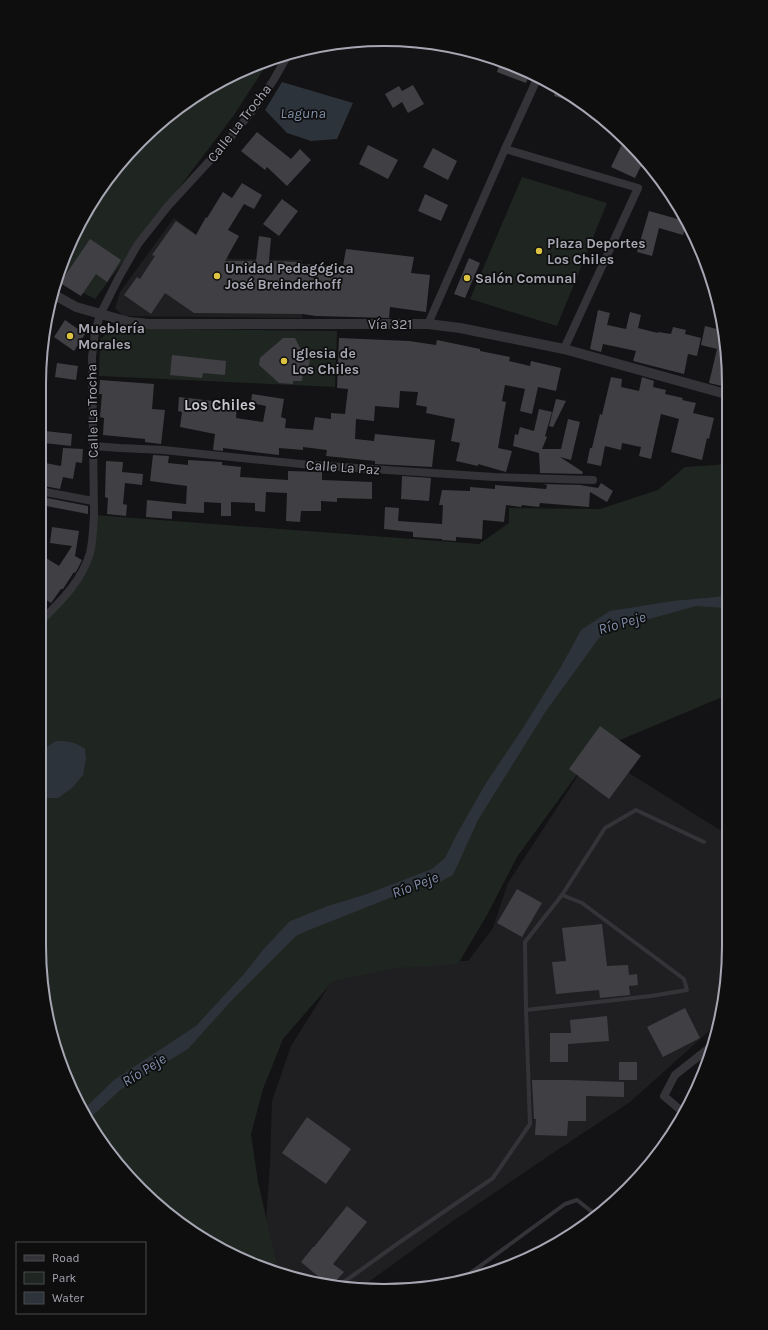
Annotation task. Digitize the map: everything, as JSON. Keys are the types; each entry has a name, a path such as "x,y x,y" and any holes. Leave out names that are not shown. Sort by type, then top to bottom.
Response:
{"street":[{"name":"Calle La Trocha","path":"46,616 62,601 78,578 88,559 92,541 92,357 95,332 100,315 119,277 144,235 168,206 226,143 252,111 273,81 284,62"},
{"path":"428,324 536,82"},
{"path":"505,149 638,188 564,348"},
{"name":"Vía 321","path":"58,297 76,307 100,315 129,322 149,324 428,324 460,328 564,348 722,393"},
{"name":"Calle La Paz","path":"93,446 163,450 312,465 494,477 593,480"},
{"path":"46,492 93,501"},
{"path":"680,1110 664,1096 675,1075 705,1051"}],"lane":[{"path":"345,1281 493,1178 530,1124 525,942 562,895 605,828 636,810 704,842"},
{"path":"526,1010 651,996 687,990 684,979 582,903 562,895"},
{"path":"470,1272 565,1204 577,1200 592,1212"}],"shaded area":[{"name":"Unidad Pedagógica José Breinderhoff","path":"174,218 230,259 302,260 302,318 123,316 115,308 120,292"},
{"path":"594,751 722,831 721,968 716,1012 711,1029 630,1102 450,1223 367,1283 318,1278 263,1261 270,1164 272,1101 291,1046 345,960 468,961 493,928 508,883"}],"green space":[{"path":"264,68 234,115 95,299 62,282 72,255 91,215 116,178 145,145 178,116 215,91"},
{"name":"Plaza Deportes Los Chiles","path":"522,177 607,203 557,326 470,299"},
{"path":"112,328 337,331 335,387 99,376 100,340"},
{"path":"722,464 722,697 594,751 517,857 487,915 458,964 397,968 333,981 283,1039 263,1089 251,1134 258,1182 276,1261 273,1265 235,1249 196,1227 161,1200 145,1185 116,1152 103,1134 91,1115 72,1075 64,1055 52,1012 46,946 46,615 78,578 91,546 94,515 479,544 509,523 509,508 600,509 658,490 685,467"}],"water":[{"name":"Laguna","path":"282,82 353,103 337,139 311,141 287,133 265,110"},
{"name":"Río Peje","path":"722,596 722,608 696,606 617,628 599,638 546,711 478,820 453,875 440,882 425,884 296,936 231,1001 188,1049 120,1090 92,1116 87,1106 114,1080 196,1026 290,921 432,869 445,858 486,783 523,728 562,665 581,630 610,611 673,601"},
{"path":"56,741 64,741 72,742 85,749 86,759 83,775 72,788 58,798 46,797 46,748"}],"building":[{"path":"499,66 528,79 526,83 497,72"},
{"path":"413,85 424,104 408,113 402,102 393,108 385,94 399,86 402,91"},
{"path":"555,92 566,99 554,96"},
{"path":"257,132 291,159 300,149 311,160 287,186 267,167 265,170 241,151"},
{"path":"622,144 641,165 635,178 611,167"},
{"path":"368,145 398,160 388,179 359,164"},
{"path":"433,148 457,161 448,180 423,167"},
{"path":"242,183 262,195 254,209 244,204 228,230 239,236 225,261 256,261 259,236 271,238 269,261 343,266 346,249 414,257 411,273 430,275 426,312 390,307 389,318 316,316 302,314 194,313 165,293 151,314 124,295 137,277 140,279 155,256 152,255 176,221 196,235 223,192 232,198"},
{"path":"425,194 448,205 441,221 418,211"},
{"path":"282,199 298,211 279,236 263,224"},
{"path":"649,211 679,219 684,230 683,235 659,228 652,256 637,252"},
{"path":"90,239 121,260 107,282 96,274 81,296 62,284 63,279"},
{"name":"Salón Comunal","path":"469,258 480,263 465,298 454,294"},
{"path":"598,310 610,313 607,325 626,329 630,312 641,315 638,328 658,333 671,334 673,327 686,330 685,334 701,338 697,356 688,354 684,374 633,361 636,351 603,344 601,352 590,349"},
{"name":"Mueblería Morales","path":"65,320 85,334 74,351 54,337"},
{"path":"705,326 718,329 722,386 709,383 717,349 701,345"},
{"name":"Iglesia de Los Chiles","path":"283,338 295,338 302,352 310,352 309,370 303,370 302,381 293,381 293,384 279,383 259,365 260,358"},
{"path":"339,338 409,341 436,345 437,340 510,357 509,361 530,366 531,361 561,368 556,391 538,387 532,414 520,411 525,389 505,385 502,401 506,402 498,448 512,451 506,472 478,464 478,466 456,461 460,443 451,441 455,419 426,413 427,407 416,405 418,392 400,391 399,408 375,406 374,421 356,419 355,439 374,441 375,434 435,440 432,467 375,464 375,461 326,456 327,450 303,447 303,450 279,448 279,455 223,448 223,451 213,450 215,434 180,427 182,412 178,411 179,397 221,402 221,400 237,402 236,418 263,422 266,406 251,403 252,394 284,399 281,417 286,419 285,428 313,430 315,417 331,419 331,413 345,414 348,389 337,388"},
{"path":"172,355 226,361 225,375 203,373 202,378 170,375"},
{"path":"57,363 78,366 76,380 55,377"},
{"path":"611,377 622,379 621,387 639,391 642,377 654,381 653,387 666,390 665,394 696,403 693,413 714,418 709,439 707,438 702,460 671,452 679,419 661,414 651,459 639,456 641,447 622,443 621,450 605,446 601,466 587,463 600,414 602,415"},
{"path":"100,380 154,384 152,409 165,410 161,444 145,442 145,439 103,435 104,418 100,417 102,394 99,394"},
{"path":"556,399 566,401 553,427 549,426"},
{"path":"539,409 552,412 545,436 547,437 542,449 561,449 568,419 580,422 571,460 560,457 583,472 582,474 540,473 539,453 513,446 515,434 518,435 520,427 534,431"},
{"path":"46,431 72,434 71,446 46,443"},
{"path":"63,448 83,449 82,463 76,462 73,479 63,477 60,489 46,486 46,463 61,466"},
{"path":"153,455 169,456 168,463 188,465 188,460 222,462 222,465 241,467 240,477 288,480 288,471 322,472 322,480 372,482 372,499 337,498 337,502 321,501 321,511 301,511 300,522 286,521 287,493 266,492 265,512 255,511 255,503 231,502 231,516 221,516 221,503 204,502 204,513 172,511 172,519 146,517 147,500 186,504 187,486 150,481"},
{"path":"106,461 123,462 122,472 143,474 142,485 125,483 123,504 127,505 126,516 107,514 108,498 105,497"},
{"path":"402,476 431,478 429,501 401,499"},
{"path":"601,483 613,491 607,502 590,492 589,507 540,503 539,507 506,505 504,522 483,520 482,539 456,537 456,541 442,540 413,537 413,532 384,529 385,507 399,508 398,521 442,524 443,505 439,505 442,490 470,491 470,487 495,489 495,485 546,489 547,485 543,484 580,485 598,488"},
{"path":"46,498 88,506 88,514 46,506"},
{"path":"52,527 79,531 75,556 82,560 75,573 74,572 63,589 61,589 51,603 46,600 46,558 59,566 72,546 50,543"},
{"path":"600,726 641,756 609,799 569,769"},
{"path":"517,889 542,903 522,937 497,923"},
{"path":"602,924 607,966 628,965 629,975 637,974 638,985 629,986 630,995 600,998 599,990 556,994 552,962 566,961 562,928"},
{"path":"685,1008 700,1038 663,1057 647,1027"},
{"path":"607,1016 609,1041 568,1044 568,1062 550,1062 550,1033 571,1033 570,1020"},
{"path":"619,1062 637,1062 637,1080 619,1080"},
{"path":"532,1080 624,1082 624,1097 586,1096 586,1121 568,1121 567,1136 535,1135 536,1119 534,1119"},
{"path":"307,1117 351,1149 326,1184 282,1153"},
{"path":"347,1206 367,1222 333,1264 344,1272 336,1280 321,1278 301,1262"}],"place":[{"name":"Plaza Deportes Los Chiles","path":"539,251"},
{"name":"Unidad Pedagógica José Breinderhoff","path":"217,276"},
{"name":"Salón Comunal","path":"467,278"},
{"name":"Mueblería Morales","path":"70,336"},
{"name":"Iglesia de Los Chiles","path":"284,361"}],"district":[{"name":"Los Chiles","path":"220,405"}]}
